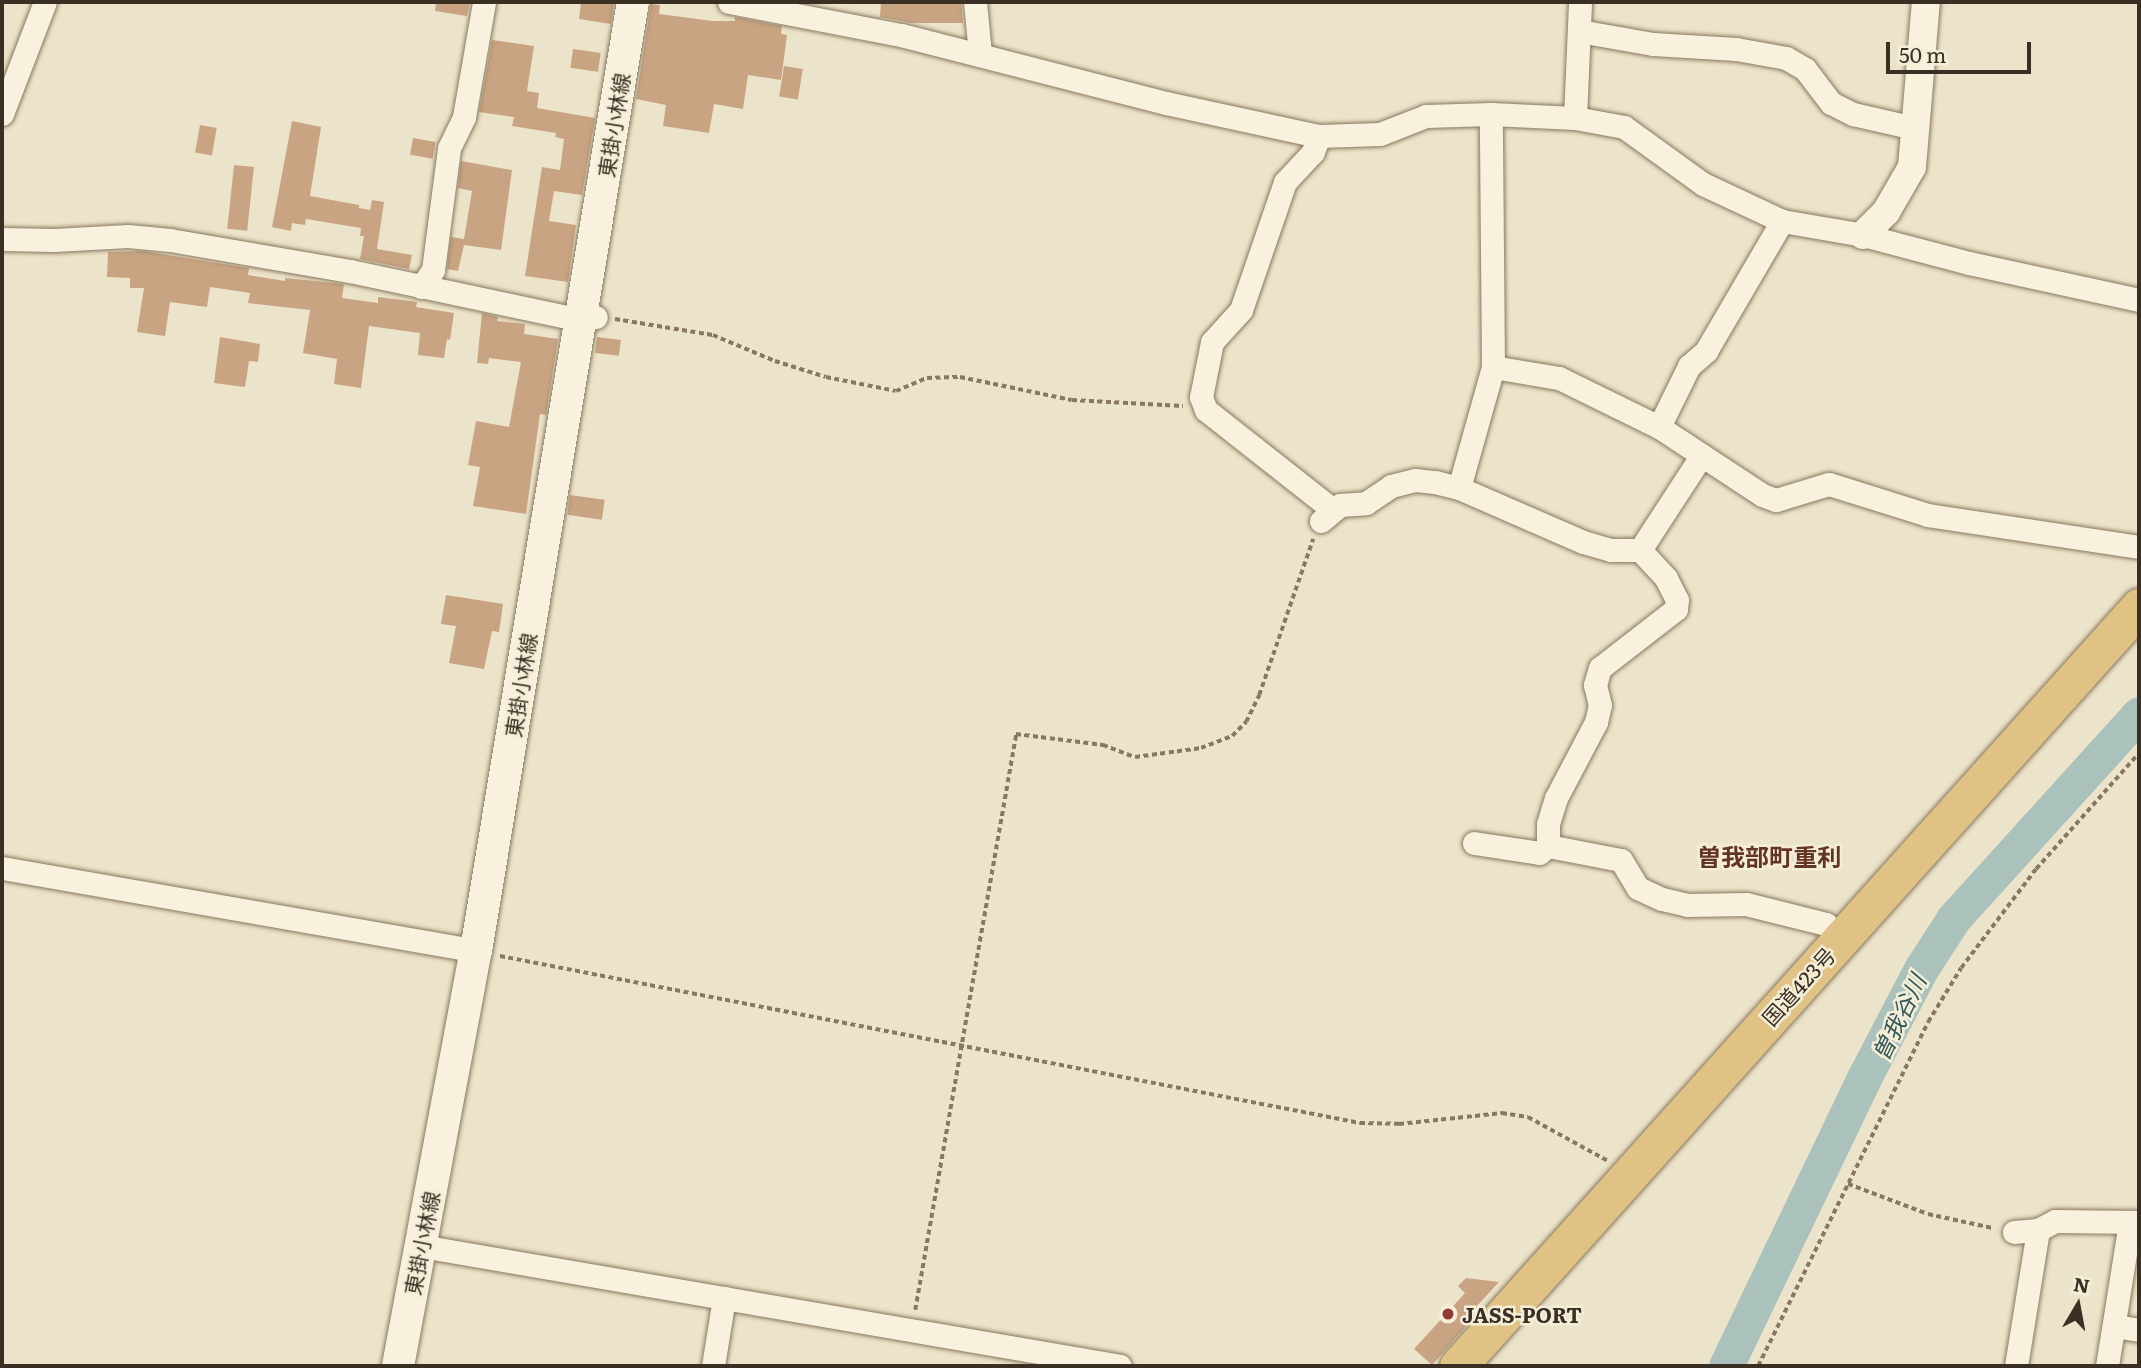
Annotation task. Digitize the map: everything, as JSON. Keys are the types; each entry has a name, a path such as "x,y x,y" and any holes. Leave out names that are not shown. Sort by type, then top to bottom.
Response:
{"highway":[{"name":"国道423号","path":"1458,1366 2139,607"}],"main road":[{"name":"東掛小林線","path":"398,1366 476,951 588,318 634,2"}],"street":[{"path":"2,114 45,2"},
{"path":"421,286 433,270 449,148 464,117 484,2"},
{"path":"729,2 980,54 1167,103 1319,136 1380,134 1426,116 1491,114 1575,118 1624,127 1703,184 1742,205 1782,221 1816,230 1863,235 1969,263 2139,300"},
{"path":"975,2 980,54"},
{"path":"1575,118 1580,2"},
{"path":"1863,235 1886,212 1912,167 1926,2"},
{"path":"1579,31 1653,44 1736,49 1786,58 1805,69 1830,103 1853,114 1914,128"},
{"path":"1459,488 1493,368 1491,114"},
{"path":"1319,136 1312,152 1285,182 1241,310 1212,342 1202,404 1327,515 1340,505 1366,503 1391,486 1415,480 1459,488 1583,542 1611,550 1640,550 1666,578 1677,600 1676,609 1600,668 1595,685 1600,705 1596,722 1556,798 1548,824 1548,846"},
{"path":"1659,426 1689,366 1706,351 1782,221"},
{"path":"2,239 54,240 128,236 170,240 588,318"},
{"path":"1493,368 1559,378 1659,426 1776,500 1829,484 1928,515 2139,547"},
{"path":"1640,550 1702,455"},
{"path":"1474,843 1539,853 1548,846 1621,860 1638,888 1662,899 1687,905 1746,904 1826,924 1841,938"},
{"path":"2,868 476,951"},
{"path":"2014,1232 2038,1230 2055,1221 2135,1222 2107,1366"},
{"path":"2016,1366 2038,1230"},
{"path":"421,1246 1120,1366"},
{"path":"713,1366 724,1298"},
{"path":"2114,1326 2139,1330"}],"path":[{"path":"588,318 713,335 775,361 826,377 896,391 927,378 960,377 1072,400 1195,407 1202,404"},
{"path":"912,1331 1016,734 1103,745 1135,757 1201,748 1232,736 1246,722 1259,695 1309,547 1327,515"},
{"path":"1758,1366 1928,1022 1961,968 2036,869 2139,753"},
{"path":"476,951 1360,1123 1399,1124 1502,1113 1528,1117 1631,1174"},
{"path":"1848,1184 1928,1213 2014,1232"}],"building":[{"path":"436,2 470,2 467,16 435,11"},
{"path":"581,2 614,2 611,24 579,19"},
{"path":"881,2 961,2 963,23 911,23 880,17"},
{"path":"651,4 660,5 659,14 713,21 735,21 735,17 782,26 781,34 787,35 781,80 748,75 743,109 714,104 709,133 663,126 666,105 636,99"},
{"path":"492,40 534,46 527,91 539,93 537,108 595,118 582,195 554,191 549,221 576,225 568,282 525,276 542,167 560,170 564,139 555,137 556,133 512,126 514,117 479,112"},
{"path":"573,49 601,53 598,72 570,68"},
{"path":"784,66 803,69 798,100 779,97"},
{"path":"292,121 321,127 310,196 359,205 359,208 370,210 372,200 384,202 377,249 412,255 409,269 360,259 364,236 360,236 361,228 306,219 305,225 292,223 291,231 272,227"},
{"path":"200,125 217,128 212,156 195,153"},
{"path":"413,138 436,142 433,159 410,155"},
{"path":"461,161 512,170 501,250 464,245 458,271 447,269 451,237 464,239 472,191 458,188"},
{"path":"234,165 254,167 247,231 227,229"},
{"path":"142,251 249,268 248,275 285,281 285,278 344,284 342,298 378,303 378,297 417,302 416,307 454,313 450,340 447,339 444,358 418,355 420,333 369,326 361,388 334,384 337,359 303,353 310,310 248,303 250,293 210,287 207,307 170,302 165,336 137,332 144,288 130,288 130,278 107,277 108,252"},
{"path":"482,313 498,317 497,321 525,324 524,334 558,339 546,415 540,414 526,514 473,506 480,467 468,465 476,421 509,427 521,362 489,358 488,364 477,363"},
{"path":"220,337 260,344 258,362 249,361 245,387 214,383"},
{"path":"597,337 621,340 619,356 595,353"},
{"path":"570,495 605,500 602,520 567,515"},
{"path":"446,595 503,604 499,632 492,631 484,669 449,663 456,626 441,624"},
{"path":"1466,1278 1499,1282 1465,1319 1469,1323 1432,1365 1414,1349 1465,1293 1458,1286"}],"waterway":[{"name":"曽我谷川","path":"1726,1366 1864,1078 1921,969 1954,918 2139,714"}],"place":[{"name":"JASS-PORT","path":"1448,1314"}],"district":[{"name":"曽我部町重利","path":"1769,856"}]}
